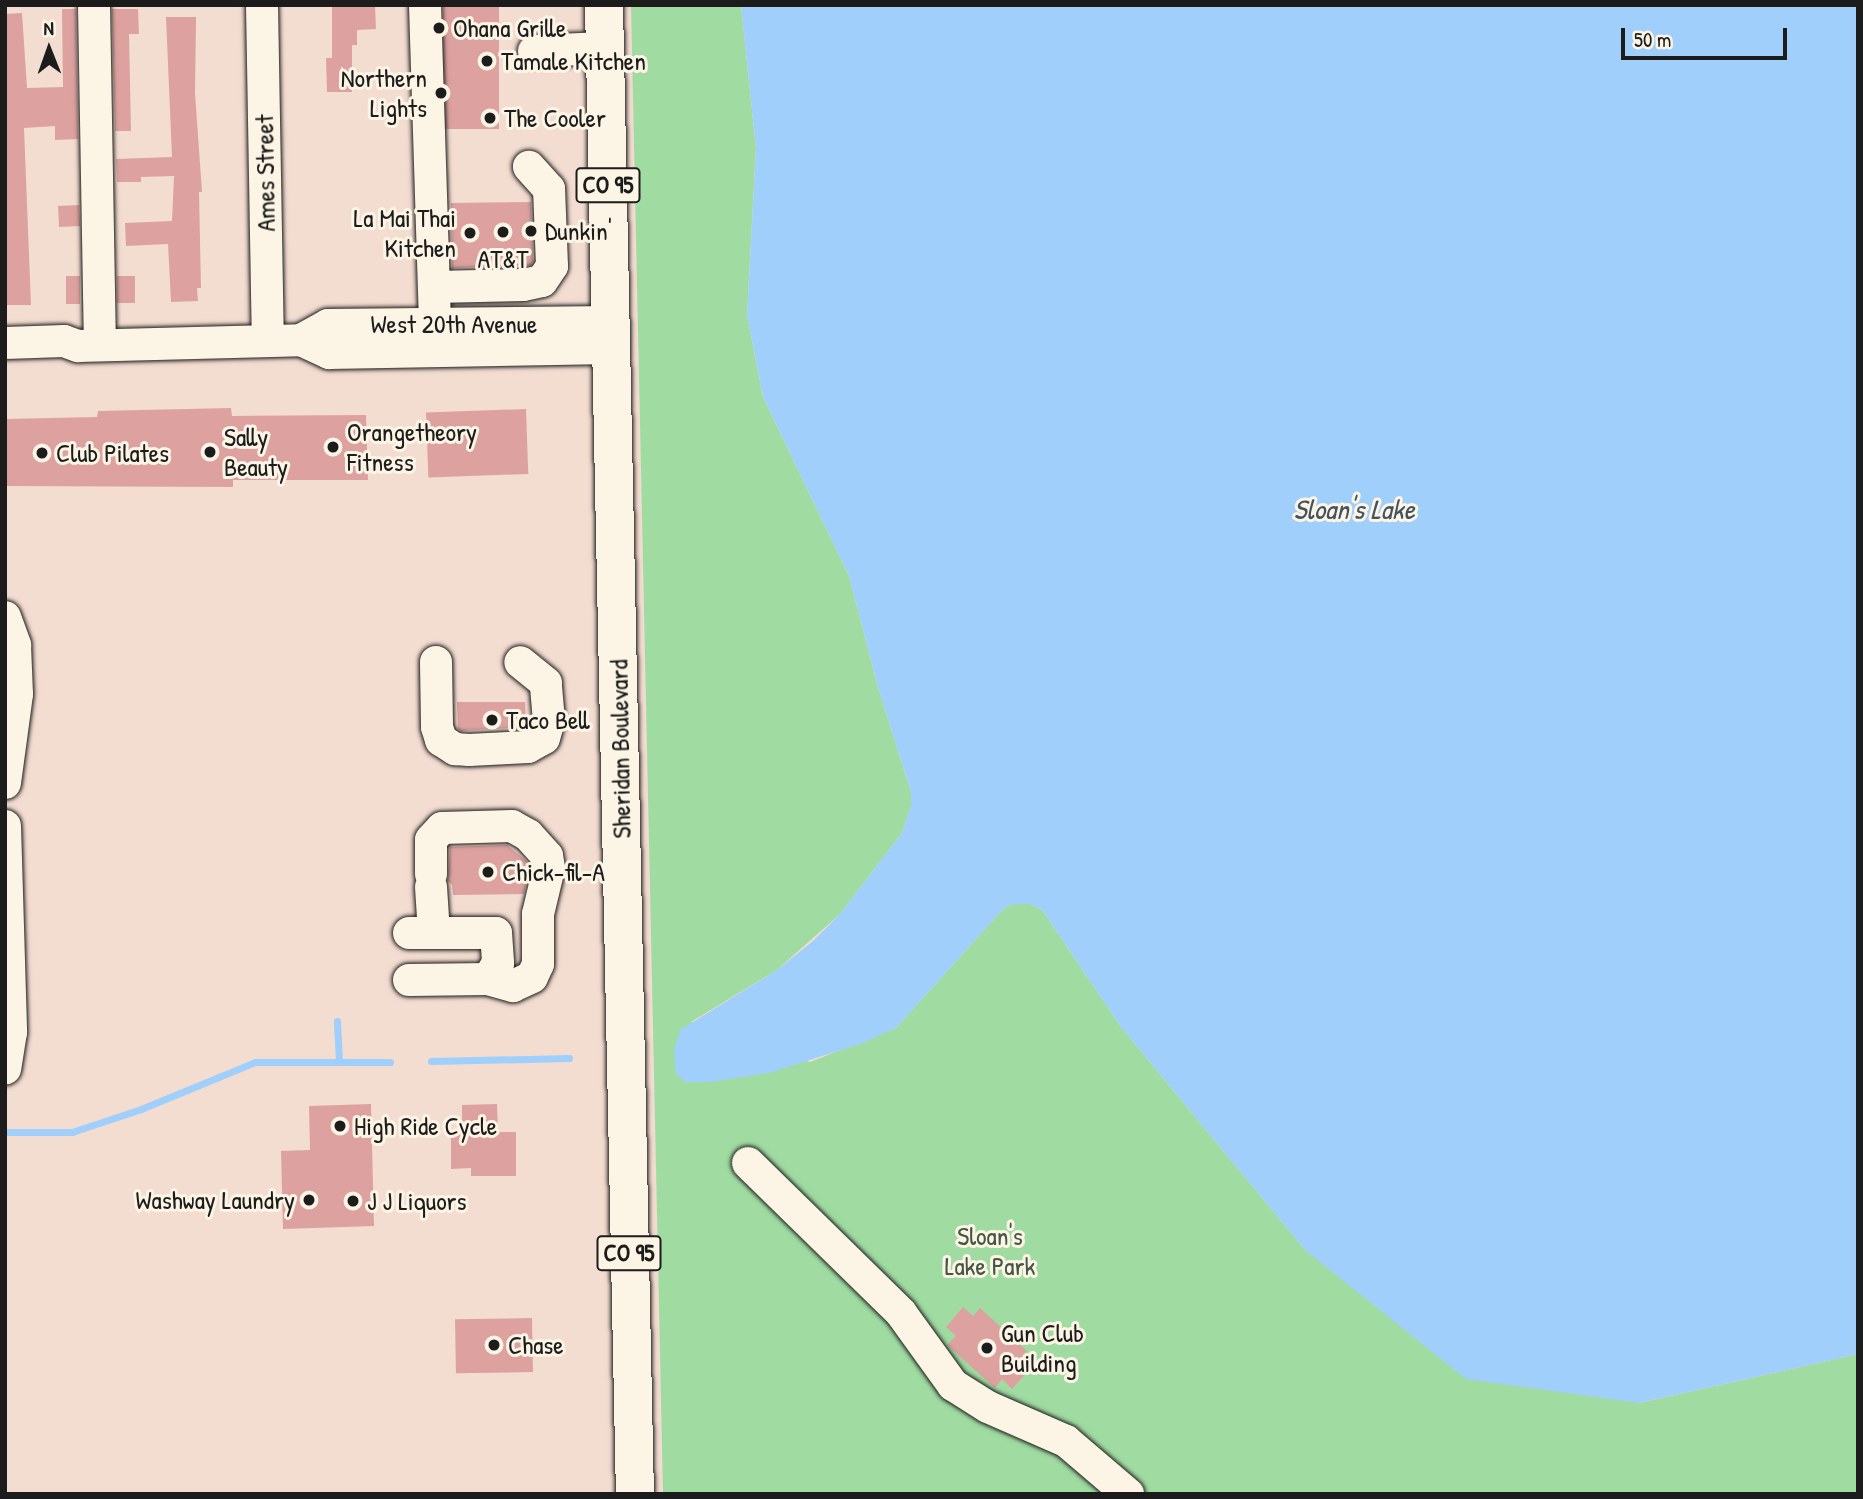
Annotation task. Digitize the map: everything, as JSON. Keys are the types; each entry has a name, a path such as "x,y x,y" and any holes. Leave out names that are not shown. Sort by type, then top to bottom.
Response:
{"main road":[{"name":"Sheridan Boulevard","path":"604,5 635,1494"}],"street":[{"path":"89,346 94,5"},
{"name":"Ames Street","path":"261,5 268,341"},
{"path":"425,5 428,169 435,324"},
{"path":"534,51 605,48"},
{"path":"435,286 523,285 542,281 552,266 549,189 529,167"},
{"name":"West 20th Avenue","path":"300,340 328,325 435,324 611,335"},
{"name":"West 20th Avenue","path":"5,343 64,341 89,346 300,340 329,353 611,335"},
{"name":"West 20th Avenue","path":"5,366 65,357 89,346"},
{"path":"5,617 15,645 17,694 5,783"},
{"path":"436,662 437,727 441,740 455,749 469,750 528,747 544,738 549,721 546,683 520,662"},
{"path":"5,826 11,1032 6,1063"},
{"path":"409,981 488,979 513,986 533,977 538,964 538,914 548,881 547,856 528,835 512,826 442,828 431,840 431,880 421,933 496,933 498,963 488,979"},
{"path":"748,1163 901,1314 953,1385 988,1406 1066,1441 1128,1494"}],"green space":[{"name":"Sloan's Lake Park","path":"631,5 741,5 756,148 747,315 763,397 849,576 878,687 911,792 911,806 902,833 840,914 777,970 691,1022 810,1062 896,1028 1003,909 1012,904 1031,904 1043,911 1121,1027 1305,1250 1639,1403 1858,1354 1858,1494 663,1494"}],"water":[{"name":"Sloan's Lake","path":"741,5 1858,5 1858,1354 1639,1403 1466,1379 1305,1250 1121,1027 1043,911 1031,904 1012,904 1003,909 896,1028 860,1044 769,1073 710,1082 686,1082 676,1074 674,1051 680,1030 777,970 813,941 840,914 902,833 911,806 911,792 878,687 849,576 763,397 747,315 756,148"}],"building":[{"path":"332,5 375,5 376,29 357,30 357,45 352,45 352,92 327,92 326,58 332,58"},
{"path":"443,5 499,5 499,129 443,129"},
{"path":"62,9 76,9 78,139 55,140 55,126 24,128 31,305 5,305 5,14 22,13 27,88 63,87"},
{"path":"112,9 138,9 139,34 129,34 131,131 115,131"},
{"path":"166,17 196,17 195,93 202,192 199,192 201,288 197,288 198,301 171,302 168,244 126,246 125,223 172,221 174,176 141,177 141,182 117,182 116,159 172,157"},
{"path":"531,202 531,265 452,268 451,203"},
{"path":"79,205 80,226 59,227 58,206"},
{"path":"66,276 80,276 80,304 66,304"},
{"path":"117,276 135,276 135,303 117,303"},
{"path":"231,408 232,416 366,415 368,480 233,480 233,487 5,486 5,419 97,417 98,411"},
{"path":"526,409 528,474 428,477 426,412"},
{"name":"Taco Bell","path":"457,702 525,702 526,727 461,731 458,729"},
{"name":"Chick-fil-A","path":"507,845 530,864 524,894 453,895 452,885 448,881 450,847"},
{"path":"371,1104 374,1226 283,1229 281,1151 310,1150 309,1106"},
{"path":"497,1104 498,1132 516,1132 516,1176 471,1176 471,1168 451,1169 451,1133 462,1133 462,1105"},
{"name":"Gun Club Building","path":"963,1307 973,1316 980,1308 1027,1351 1020,1359 1031,1368 1012,1389 1002,1379 995,1388 947,1345 956,1336 946,1327"},
{"name":"Chase","path":"532,1318 533,1372 456,1373 455,1319"}],"waterway":[{"path":"337,1021 339,1062"},
{"path":"431,1061 569,1058"},
{"path":"5,1132 72,1132 141,1109 255,1062 390,1062"}],"place":[{"name":"Ohana Grille","path":"439,28"},
{"name":"Tamale Kitchen","path":"487,61"},
{"name":"Northern Lights","path":"441,93"},
{"name":"The Cooler","path":"490,118"},
{"name":"Dunkin'","path":"531,231"},
{"name":"AT&T","path":"503,232"},
{"name":"La Mai Thai Kitchen","path":"470,233"},
{"name":"Orangetheory Fitness","path":"333,447"},
{"name":"Sally Beauty","path":"210,452"},
{"name":"Club Pilates","path":"42,453"},
{"name":"Taco Bell","path":"492,720"},
{"name":"Chick-fil-A","path":"488,872"},
{"name":"High Ride Cycle","path":"340,1126"},
{"name":"Washway Laundry","path":"309,1200"},
{"name":"J J Liquors","path":"353,1201"},
{"name":"Chase","path":"494,1345"},
{"name":"Gun Club Building","path":"987,1348"}]}
